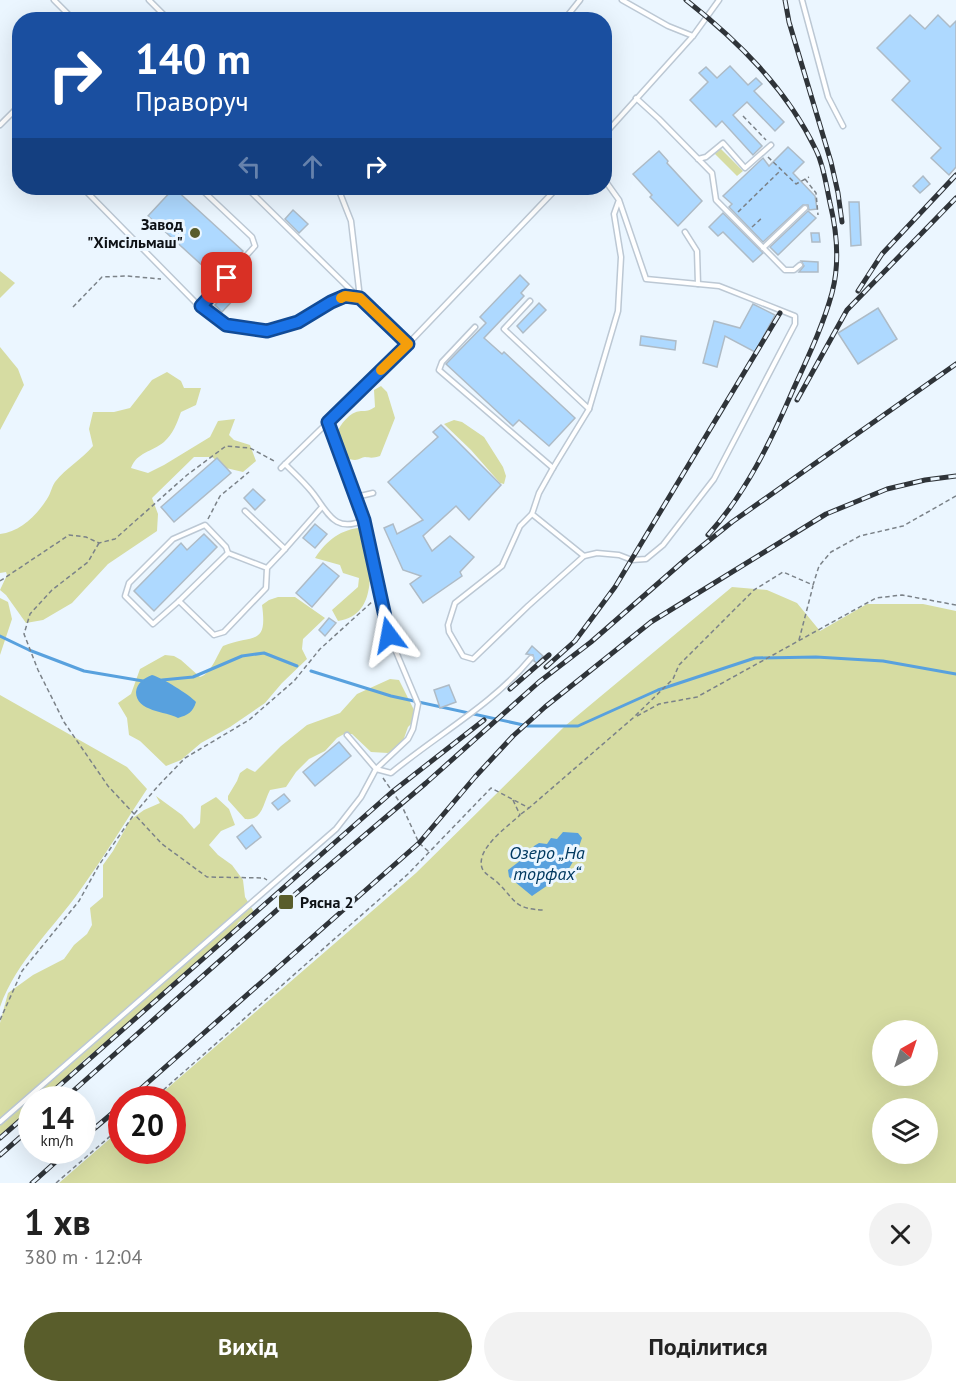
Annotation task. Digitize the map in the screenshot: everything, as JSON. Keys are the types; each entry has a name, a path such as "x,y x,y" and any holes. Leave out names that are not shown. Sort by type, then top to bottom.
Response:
{"lane":[{"path":"54,0 66,12"},
{"path":"149,0 161,12"},
{"path":"570,12 580,0"},
{"path":"622,0 668,26 693,36"},
{"path":"612,126 693,36 719,0"},
{"path":"802,0 828,97 843,126"},
{"path":"636,99 712,173 716,200 763,248 785,270 794,270 800,265"},
{"path":"0,125 12,113"},
{"path":"698,159 705,157 723,143 745,168 771,145"},
{"path":"612,190 619,200 646,279 719,286 795,316 795,324 714,479 663,545 646,559 632,560 619,555 597,553 584,556 473,659 463,656 449,632 448,625 455,603 502,566 520,526 532,514 539,493 552,468 589,409 618,311 621,257 614,214 619,200"},
{"path":"90,195 174,281 226,325 267,331 298,322 345,296 360,298"},
{"path":"201,306 255,246 252,237 207,195"},
{"path":"254,195 408,344"},
{"path":"341,195 351,220 360,298"},
{"path":"364,520 351,526 334,521 312,492 283,466 408,344 550,195"},
{"path":"763,248 805,208"},
{"path":"685,232 697,250 698,284"},
{"path":"530,301 504,329 589,409"},
{"path":"475,327 442,362 439,370 552,468"},
{"path":"0,1122 336,828 361,797 376,768 408,739 413,729 418,704 389,635 364,520 328,422"},
{"path":"356,497 374,493"},
{"path":"179,601 214,635 224,632 266,588 267,568 322,507"},
{"path":"245,511 285,549"},
{"path":"532,514 584,556"},
{"path":"205,525 226,547 228,553 153,624 125,596 129,583 173,539 205,525"},
{"path":"228,553 267,568"},
{"path":"347,735 376,768 391,773 513,680 531,658"}],"path":[{"path":"743,116 771,145"},
{"path":"764,152 796,184 809,177"},
{"path":"733,217 781,170"},
{"path":"804,178 816,193 819,215"},
{"path":"747,231 763,217"},
{"path":"73,307 102,277 127,276 174,281"},
{"path":"0,581 69,535 86,537 99,543 116,539 187,475 226,446 250,448 283,466"},
{"path":"205,525 220,496 249,472"},
{"path":"799,640 819,567 831,552 860,536 903,526 956,496"},
{"path":"99,543 88,562 51,590 30,614 24,634 38,670 64,722 108,786 162,844 207,878 264,878 272,885"},
{"path":"545,910 524,908 515,902 497,882 485,875 481,869 482,857 488,847 520,814 655,697 673,679 679,665 754,590 783,572 813,585"},
{"path":"0,1020 22,971 79,901 99,865 135,813 158,786 185,758 249,720 294,681 320,650 380,594"},
{"path":"633,718 659,704 697,697 876,598 902,595 956,605"},
{"path":"376,768 401,804 419,843 430,852"},
{"path":"168,1086 408,874 491,788 529,808"},
{"path":"512,799 520,814"},
{"path":"56,1183 108,1138"}],"green space":[{"path":"719,147 743,171 737,176 715,154 714,152"},
{"path":"0,271 15,283 0,298"},
{"path":"0,347 18,369 24,385 0,430"},
{"path":"167,372 181,381 184,388 201,388 196,405 181,412 167,439 141,455 131,468 148,473 210,437 218,421 235,419 229,435 234,440 250,445 256,461 243,472 226,468 212,457 194,457 152,498 158,514 157,531 108,564 72,603 43,620 26,623 0,590 7,575 6,572 0,573 0,534 14,530 33,517 47,499 55,482 93,446 89,429 93,412 114,412 130,408 152,380"},
{"path":"381,386 387,392 395,418 380,456 350,459 341,451 336,434 349,416 375,407 374,390"},
{"path":"454,420 462,422 484,437 503,467 506,476 504,484 500,483 444,424"},
{"path":"363,527 370,532 367,598 352,616 338,621 332,610 358,587 359,578 343,573 340,565 315,558 335,536"},
{"path":"732,587 767,590 797,603 820,631 867,604 923,604 956,611 956,1183 59,1183 81,1164 96,1164 96,1151 108,1140 108,1164 186,1164 186,1086 170,1086 416,873 565,726"},
{"path":"278,597 295,597 325,618 303,639 302,649 307,659 265,703 230,727 201,743 181,760 166,766 140,741 129,735 127,718 118,703 131,694 140,669 165,655 181,660 200,677 204,675 211,668 223,646 256,637 260,633 263,627 262,605"},
{"path":"0,598 8,602 12,619 0,655"},
{"path":"390,679 399,680 415,712 414,721 408,727 402,744 396,749 388,753 371,752 352,734 344,734 325,751 309,759 286,787 270,790 262,810 256,817 245,819 228,800 240,773 247,768 255,772 281,746 307,725 340,713 357,694"},
{"path":"0,695 127,767 147,789 81,889 16,974 0,1007"},
{"path":"156,796 182,815 194,829 200,823 201,806 216,797 229,809 235,825 221,831 209,845 232,865 243,880 245,897 254,912 239,922 229,936 188,969 177,983 139,1017 85,1059 57,1086 18,1086 18,1123 0,1140 0,1023 8,993 33,975 64,959 74,945 87,934 92,925 90,908 103,897 103,865 130,820 160,803"}],"water":[{"path":"152,675 193,699 196,702 192,711 178,718 141,704 137,699 138,686 141,681"},
{"name":"Озеро „На торфах“","path":"563,832 578,833 582,838 575,858 567,872 532,896 509,877 508,870 529,854 534,846 539,843 547,844 551,838 557,839"}],"building":[{"path":"910,15 925,29 938,15 950,27 956,21 956,167 949,175 931,158 941,148 892,100 910,81 877,48"},
{"path":"730,66 748,85 756,78 762,84 754,91 784,122 775,131 747,102 733,115 762,146 753,155 722,121 716,127 690,100 708,82 699,73 706,67 717,78"},
{"path":"788,147 804,162 793,173 815,196 817,209 809,210 808,205 803,205 763,242 729,207 732,204 723,196 763,158 769,166"},
{"path":"659,151 702,201 678,226 650,197 652,195 633,174"},
{"path":"923,176 930,184 920,193 913,186"},
{"name":"Завод \"Хімсільмаш\"","path":"168,195 182,195 243,251 217,279 148,216"},
{"path":"849,202 859,202 861,245 851,246"},
{"path":"293,210 308,224 299,233 285,219"},
{"path":"808,211 816,218 778,255 770,247"},
{"path":"723,213 763,253 753,262 723,232 718,236 709,227"},
{"path":"811,233 819,233 820,242 812,242"},
{"path":"801,261 818,262 818,272 799,272 804,266"},
{"path":"520,275 529,284 521,293 524,296 484,338 502,354 504,352 575,418 549,446 519,420 513,426 446,364 486,323 480,317"},
{"path":"229,290 236,297 222,312 215,305"},
{"path":"539,303 546,310 523,333 517,326"},
{"path":"753,304 775,315 755,352 725,336 717,367 703,363 714,321 740,328"},
{"path":"878,308 897,339 858,364 838,333"},
{"path":"641,336 676,341 675,350 640,345"},
{"path":"441,425 501,485 469,520 456,506 423,536 432,551 450,536 474,557 460,572 462,576 423,603 410,584 421,576 403,570 384,528 393,524 397,534 423,520 388,482 438,437 433,432"},
{"path":"217,458 231,473 174,522 161,507"},
{"path":"253,489 265,500 255,510 244,498"},
{"path":"315,524 327,534 315,548 303,538"},
{"path":"204,534 217,547 154,611 134,591 181,543 187,550"},
{"path":"323,563 339,576 312,607 296,593"},
{"path":"329,618 336,623 325,636 319,630"},
{"path":"532,646 543,656 537,663 533,655 526,654"},
{"path":"449,685 456,702 440,708 434,690"},
{"path":"339,742 351,756 315,786 303,772"},
{"path":"284,794 290,801 278,810 272,803"},
{"path":"252,825 261,837 246,849 237,837"}],"waterway":[{"path":"0,636 84,671 143,681"},
{"path":"162,680 193,677 242,656 264,653 297,666"},
{"path":"311,671 391,696 528,726 578,726 658,690 755,658 816,657 883,661 956,674"}],"railway":[{"path":"686,0 724,32 760,68 791,107 804,128 819,156 823,169 837,248 832,293 824,318 776,428 746,484 708,535"},
{"path":"785,0 789,22 831,162 842,222"},
{"path":"858,291 882,254 956,175"},
{"path":"797,400 847,310 956,198"},
{"path":"546,667 575,641 615,587 780,313"},
{"path":"79,1086 539,682 591,642 686,559 732,522 956,364"},
{"path":"144,1086 419,843 513,736 545,707 651,622 826,514 887,489 925,480 956,476"},
{"path":"510,689 549,655"},
{"path":"59,1086 392,792 484,720"},
{"path":"96,1127 108,1117"},
{"path":"0,1138 18,1122"},
{"path":"0,1155 18,1139"},
{"path":"32,1183 53,1164"}],"slow traffic":[{"path":"341,298 345,296 360,298 408,344 381,370"}],"place":[{"name":"Завод \"Хімсільмаш\"","path":"195,233"},
{"name":"Рясна 2","path":"286,902"}],"route":[{"path":"227,278 201,306 226,325 267,331 298,322 345,296 360,298 408,344 328,422 364,520 389,635"}]}
